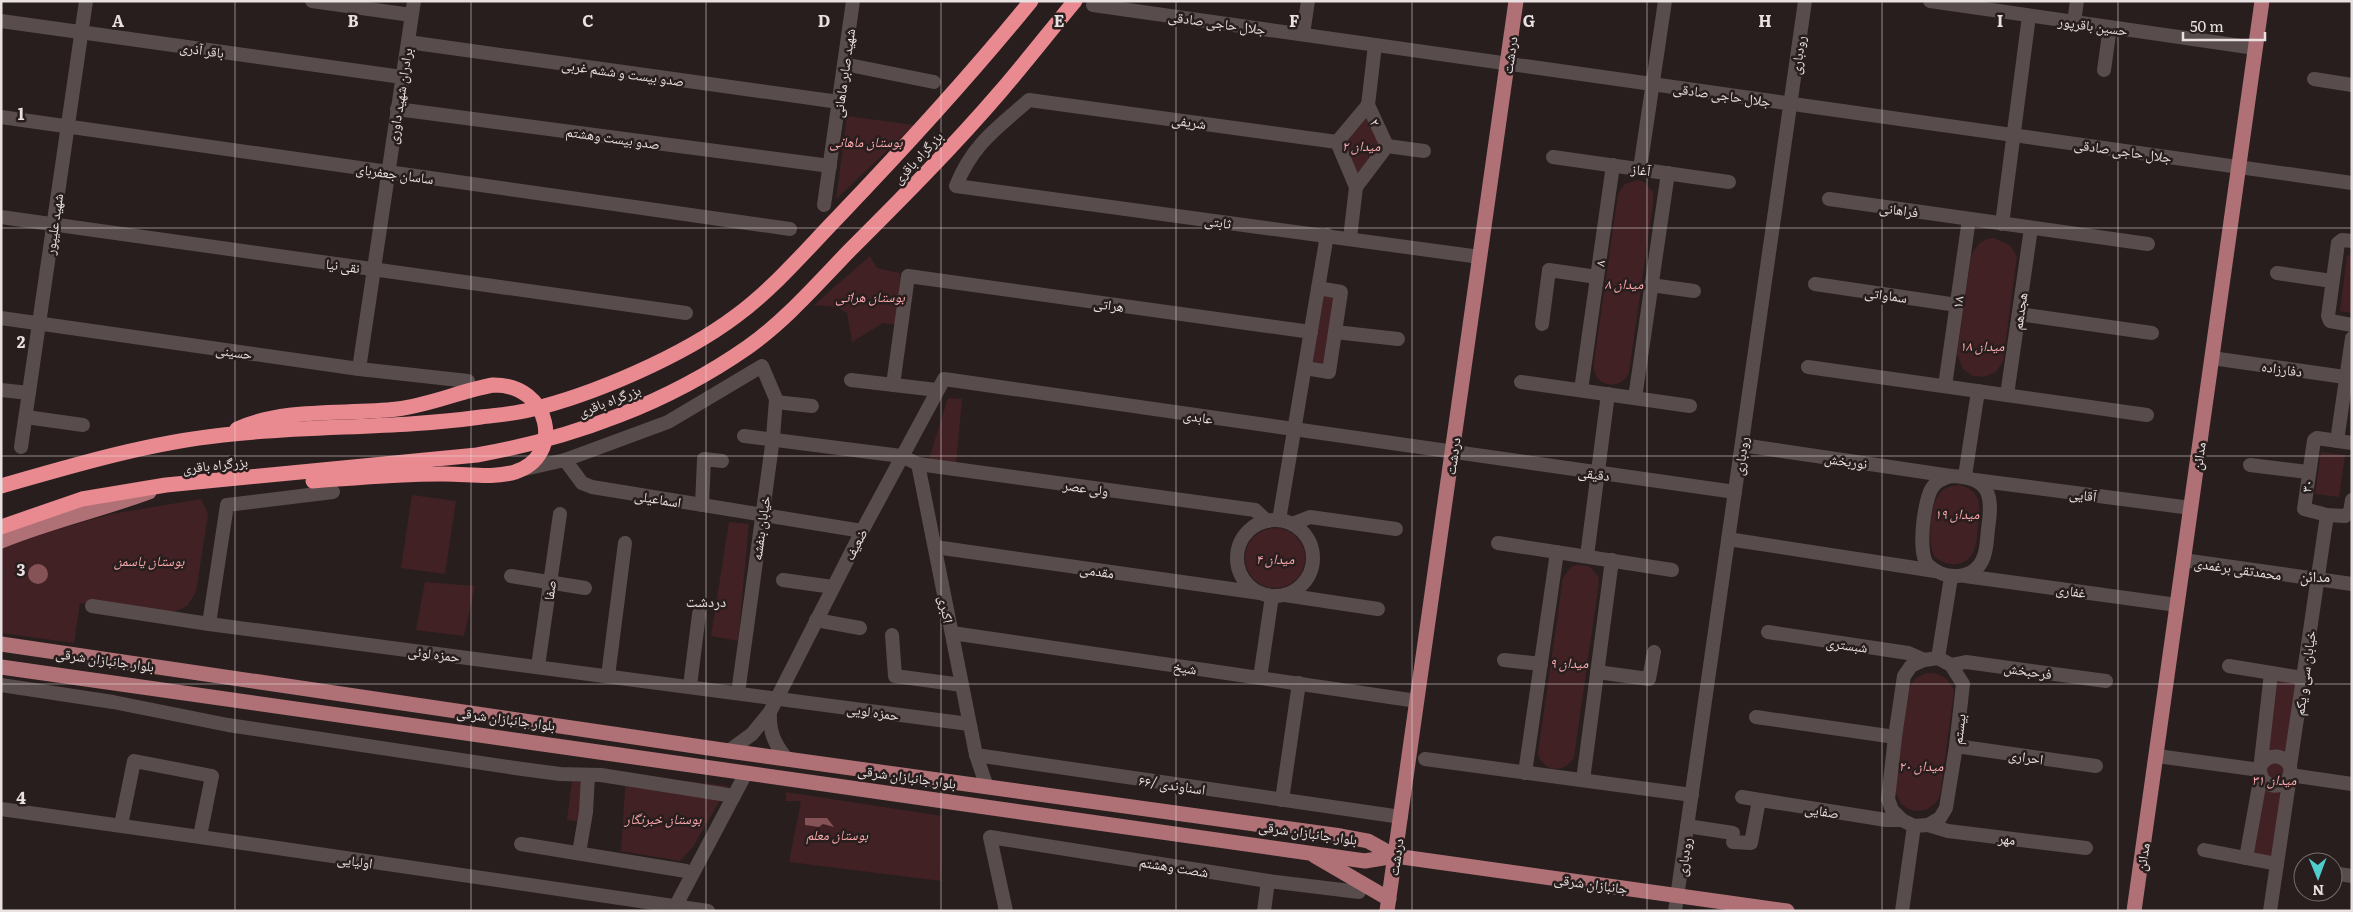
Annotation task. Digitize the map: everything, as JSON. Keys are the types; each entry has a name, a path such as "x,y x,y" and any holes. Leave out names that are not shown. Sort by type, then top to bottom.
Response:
{"highway":[{"name":"بزرگراه باقری","path":"1,486 77,464 150,447 225,435 454,421 528,410 579,395 629,375 697,341 734,318 762,296 883,170 961,85 1031,1"},
{"name":"بزرگراه باقری","path":"1,527 82,499 166,485 477,454 510,449 557,437 599,423 669,394 712,371 750,346 782,319 907,193 1000,92 1075,1"},
{"path":"225,435 248,424 270,418 397,409 426,404 493,385 514,387 530,395 541,409 545,426 542,445 534,459 523,468 504,474 409,474 262,483 228,479"}],"main road":[{"name":"دردشت","path":"1388,905 1516,1"},
{"name":"مدائن","path":"2134,911 2262,1"},
{"path":"1,541 38,526 118,503 166,485"},
{"name":"بلوار جانبازان شرقی","path":"1,644 729,751 1342,836 1368,841 1395,856"},
{"name":"بلوار جانبازان شرقی","path":"1,667 1365,861 1395,856"},
{"path":"1309,852 1388,905"},
{"name":"جانبازان شرقی","path":"1395,856 1786,911"}],"street":[{"name":"شهید علیپور","path":"21,447 86,1"},
{"path":"312,1 412,8"},
{"name":"شهید صابر ماهانی","path":"824,204 853,1"},
{"path":"1303,34 1308,1"},
{"path":"1640,169 1665,1"},
{"name":"رودباری","path":"1675,911 1805,1"},
{"name":"حسین باقرپور","path":"1930,1 1983,5 2030,16 2255,48"},
{"path":"2074,22 2077,1"},
{"name":"جلال حاجی صادقی","path":"1093,5 2352,182"},
{"name":"برادران شهید داوری","path":"359,368 412,8"},
{"path":"2002,224 2030,16"},
{"name":"باقر آذری","path":"1,20 402,77"},
{"path":"2104,70 2110,28"},
{"name":"صدو بیست و ششم غربی","path":"408,42 839,102"},
{"path":"1368,105 1375,45"},
{"path":"844,64 934,82"},
{"path":"2314,80 2352,85"},
{"name":"شریفی","path":"956,186 964,166 973,152 996,127 1029,100 1337,142"},
{"name":"۲","path":"1337,142 1368,105 1388,146"},
{"name":"صدو بیست وهشتم","path":"398,108 830,166"},
{"name":"ساسان جعفربای","path":"1,116 790,229"},
{"path":"1337,142 1356,187 1350,238"},
{"path":"1356,187 1388,146 1424,151"},
{"name":"آغاز","path":"1553,157 1729,182"},
{"name":"۸","path":"1581,390 1613,165"},
{"path":"1635,398 1668,173"},
{"name":"ثابتی","path":"956,186 1480,257"},
{"name":"فراهانی","path":"1829,199 2148,244"},
{"name":"نقی نیا","path":"1,217 686,313"},
{"name":"۱۸","path":"1945,386 1969,219"},
{"name":"هجدهم","path":"2007,395 2031,228"},
{"path":"1280,522 1327,235"},
{"path":"2352,241 2342,240 2338,243 2328,319 2352,325"},
{"path":"1542,324 1549,270 1597,277"},
{"path":"2277,273 2332,281"},
{"name":"هراتی","path":"893,385 908,276 1311,332"},
{"name":"سماواتی","path":"1815,284 1957,304"},
{"path":"1652,285 1694,291"},
{"path":"1305,368 1329,372 1341,292 1318,288"},
{"path":"2018,314 2152,333"},
{"name":"حسینی","path":"1,318 359,368 468,381"},
{"path":"1335,332 1398,339"},
{"path":"2337,441 2349,378 2352,338"},
{"name":"دفارزاده","path":"2212,358 2349,378"},
{"name":"خیابان بنفشه","path":"566,460 668,422 762,366 776,402 773,438 738,693"},
{"path":"1808,367 2146,415"},
{"name":"عابدی","path":"851,380 893,385 940,384 1295,430 1452,453"},
{"path":"1521,382 1690,406"},
{"name":"ضعیف","path":"729,751 752,734 770,712 862,531 940,384"},
{"path":"1,390 29,393"},
{"path":"1964,477 1978,391"},
{"path":"1587,556 1608,394"},
{"path":"776,402 812,406"},
{"path":"26,417 83,425"},
{"name":"ولی عصر","path":"744,436 773,438 901,456 918,464 1255,510 1280,522"},
{"name":"۳۰","path":"2352,443 2317,438 2314,440 2304,509 2327,515 2348,515 2352,500"},
{"name":"نوربخش","path":"1742,445 1964,477"},
{"name":"دقیقی","path":"1452,453 1735,492"},
{"path":"702,505 704,459 722,461"},
{"path":"492,476 566,460"},
{"name":"اسماعیلی","path":"566,460 582,483 592,487 862,531"},
{"name":"اکبری","path":"918,464 976,755"},
{"path":"2250,465 2308,472"},
{"path":"1936,571 1927,564 1922,555 1928,496 1934,485 1964,477"},
{"path":"1728,539 1958,576 1980,565 1984,556 1991,507 1988,494 1964,477"},
{"name":"آقایی","path":"1964,477 2191,508"},
{"path":"209,624 227,505 332,492"},
{"name":"صفا","path":"538,666 560,514"},
{"name":"خیابان سی و یکم","path":"2270,911 2327,515"},
{"path":"1280,522 1302,532 1310,543 1312,562 1306,580 1296,589 1272,595 1250,587 1242,578 1238,566 1237,554 1240,543 1256,525 1310,517 1396,529"},
{"path":"608,676 625,542"},
{"path":"1498,543 1672,570"},
{"name":"مقدمی","path":"935,547 1378,609"},
{"path":"1525,773 1557,552"},
{"path":"1583,780 1612,560"},
{"name":"محمدتقی برغمدی","path":"2183,560 2352,584"},
{"path":"511,576 585,588"},
{"path":"1931,659 1958,576"},
{"name":"غفاری","path":"1958,576 2177,605"},
{"path":"784,580 833,587"},
{"path":"1260,678 1272,595"},
{"name":"حمزه لوئی","path":"92,606 209,624 777,698"},
{"path":"690,686 699,614"},
{"path":"816,620 860,628"},
{"name":"شبستری","path":"1768,632 1908,653 1931,659"},
{"name":"شیخ","path":"952,633 1417,701"},
{"path":"892,635 895,676 962,685"},
{"path":"1597,672 1649,679 1654,652"},
{"path":"1902,911 1915,823 1892,810 1888,799 1904,676 1911,666 1931,659 1951,665"},
{"path":"1504,660 1540,664"},
{"name":"فرحبخش","path":"1951,665 1966,662 2106,681"},
{"name":"بیستم","path":"1915,823 1940,818 1946,808 1963,684 1951,665"},
{"path":"2229,666 2303,678"},
{"path":"2246,858 2261,770 2271,673"},
{"path":"1282,800 1299,683"},
{"path":"1,686 113,702 238,726 542,772 588,775 676,786 734,796"},
{"name":"حمزه لویی","path":"777,698 969,724"},
{"path":"770,712 772,738 778,749 787,759"},
{"path":"1756,717 1895,737"},
{"name":"احراری","path":"1956,746 2096,766"},
{"path":"976,755 987,787"},
{"name":"اسناوندی /۶۶","path":"976,755 1400,817"},
{"path":"2157,756 2261,770"},
{"path":"2261,770 2268,758 2279,756 2284,758 2290,773"},
{"path":"1425,759 1692,795"},
{"path":"122,825 134,761 212,776 200,836"},
{"path":"2261,770 2266,783 2275,787 2284,784 2290,773"},
{"path":"674,908 746,773"},
{"path":"2290,773 2352,784"},
{"path":"579,853 586,812 588,775"},
{"name":"صفایی","path":"1742,797 1915,823"},
{"path":"1687,826 1751,843 1759,800"},
{"name":"اولیایی","path":"1,809 200,836 674,908 708,911"},
{"name":"مهر","path":"1915,823 1948,831 2086,848"},
{"name":"شصت وهشتم","path":"1006,911 990,837 1268,880 1359,892"},
{"path":"521,844 686,871"},
{"path":"2204,850 2277,864"},
{"path":"1264,911 1268,880"}],"green space":[{"name":"میدان ۲","path":"1366,115 1381,146 1357,176 1342,143"},
{"name":"بوستان ماهانی","path":"847,116 914,125 836,199"},
{"name":"میدان ۸","path":"1638,180 1644,182 1653,192 1653,204 1629,372 1619,383 1610,385 1597,378 1594,362 1618,194 1625,184"},
{"name":"میدان ۱۸","path":"1994,238 2011,246 2017,257 2003,361 1996,372 1984,377 1973,376 1963,369 1957,354 1971,256 1980,243"},
{"path":"2347,255 2352,256 2352,313 2340,311"},
{"name":"بوستان هراتی","path":"870,256 877,268 900,273 897,325 883,323 852,342 847,313 837,307 814,305"},
{"path":"1320,293 1336,295 1325,368 1309,365"},
{"path":"948,398 962,399 956,463 929,459"},
{"path":"2321,452 2345,455 2339,497 2315,494"},
{"name":"میدان ۱۹","path":"1958,485 1972,490 1976,495 1979,506 1979,520 1976,544 1971,556 1962,563 1951,564 1940,561 1935,557 1931,544 1930,526 1935,502 1940,493 1946,488"},
{"path":"412,495 456,501 445,574 401,568"},
{"name":"بوستان یاسمن","path":"201,499 208,514 196,592 187,606 172,613 80,603 74,643 1,633 1,548 16,541 111,514"},
{"path":"729,522 749,524 738,641 711,636"},
{"name":"میدان ۴","path":"1269,528 1281,528 1292,533 1300,541 1305,552 1303,570 1292,583 1281,588 1269,588 1258,583 1250,575 1245,564 1245,552 1250,541 1258,533"},
{"name":"میدان ۹","path":"1576,565 1589,566 1598,576 1599,582 1574,757 1565,766 1554,769 1544,764 1538,753 1563,578 1570,568"},
{"path":"425,582 475,586 464,636 416,630"},
{"name":"میدان ۲۰","path":"1926,673 1940,675 1947,679 1954,691 1940,796 1928,809 1917,811 1906,808 1901,804 1894,788 1908,690 1915,679"},
{"name":"میدان ۳۱","path":"2275,677 2300,681 2275,859 2250,856"},
{"name":"بوستان خبرنگار","path":"626,774 728,786 693,847 680,861 621,851"},
{"path":"572,781 584,783 581,822 567,820"},
{"name":"بوستان معلم","path":"786,792 942,816 941,881 789,862 801,801 786,801"}],"shaded area":[{"path":"38,564 45,567 48,574 45,581 38,584 31,581 28,574 31,567"},
{"path":"805,818 827,818 834,827 823,824 819,827 805,825"}],"district":[{"name":"مدائن","path":"2315,575"},
{"name":"دردشت","path":"706,600"}]}
